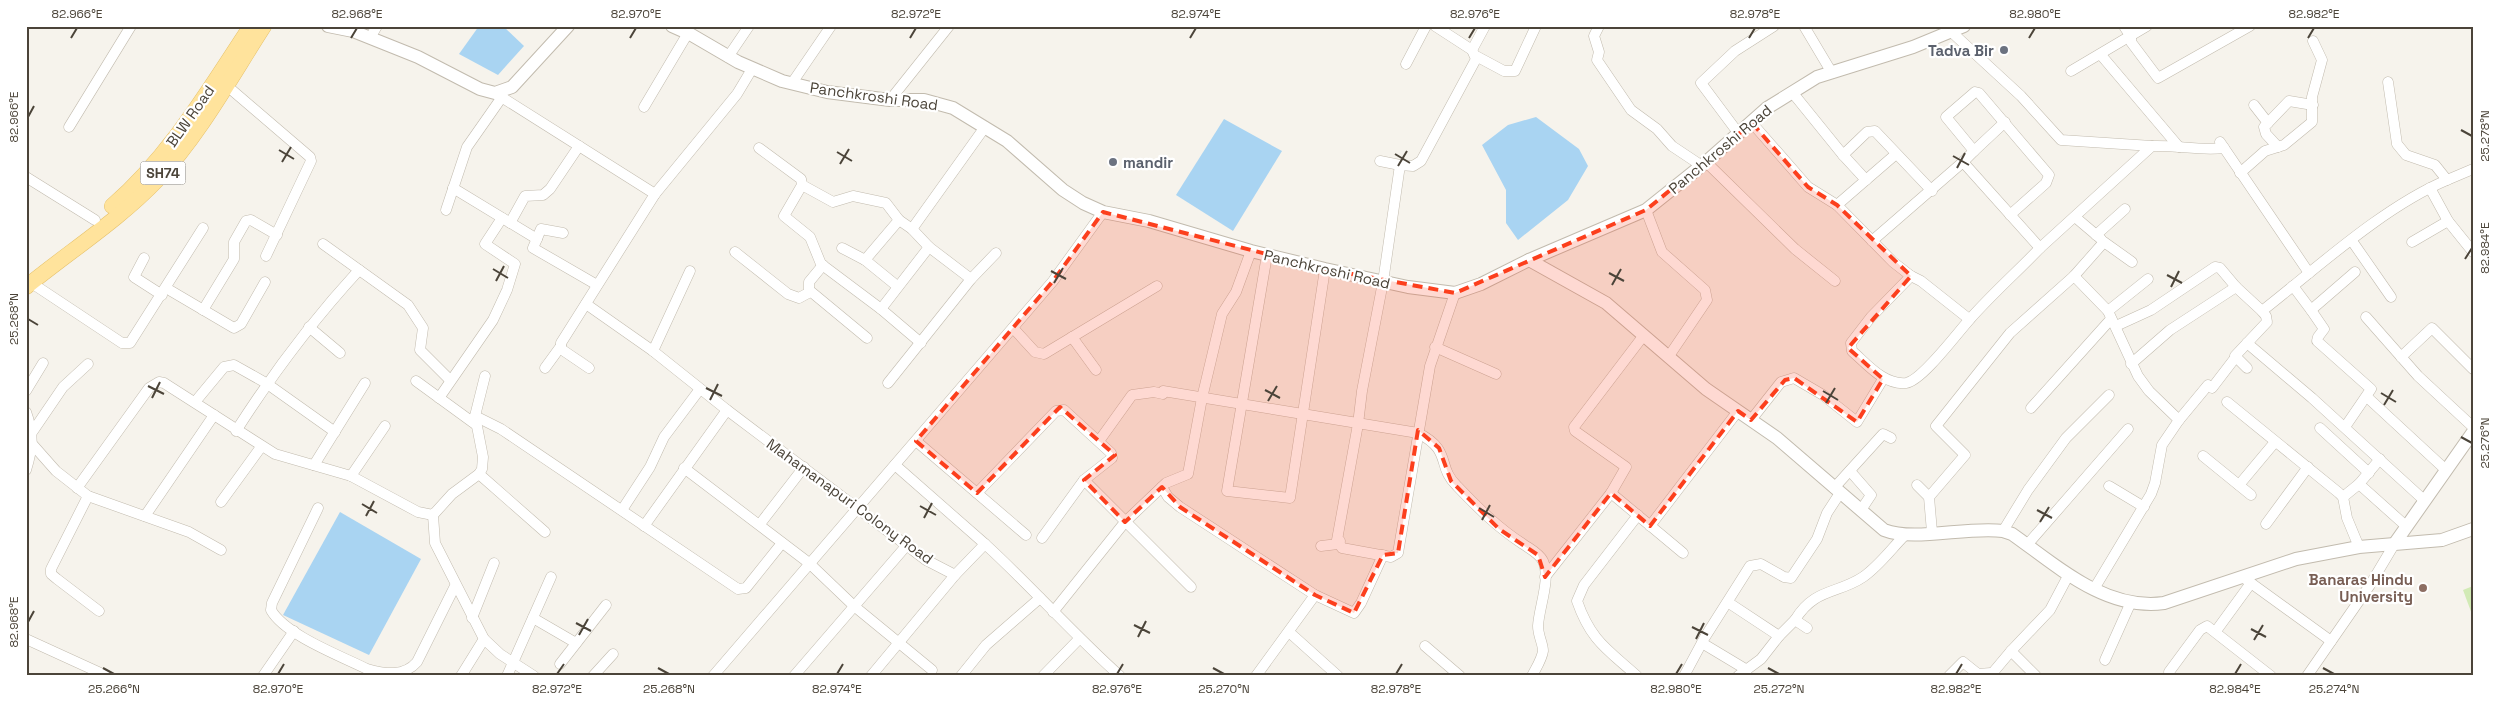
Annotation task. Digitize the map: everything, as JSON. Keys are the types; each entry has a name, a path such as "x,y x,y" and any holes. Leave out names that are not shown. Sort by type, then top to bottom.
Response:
{"main road":[{"name":"BLW Road","path":"28,281 129,192 168,147 251,26"},
{"name":"SH74","path":"28,281 105,226 158,178 189,140 264,26"}],"street":[{"path":"69,127 131,26"},
{"path":"328,26 353,31 418,57 480,89 499,95 655,194"},
{"path":"370,38 377,26"},
{"path":"446,210 467,147 499,95 512,87 568,26"},
{"name":"Panchkroshi Road","path":"672,26 752,69 792,83 827,92 890,100 939,103 953,108 1006,141 1063,190 1083,203 1103,212 1149,221 1251,251 1325,269 1383,282 1455,293 1481,284 1529,260 1601,231 1646,210 1704,164 1767,108 1817,77 1913,47 1947,29 1964,26"},
{"path":"728,57 749,26"},
{"path":"792,83 831,26"},
{"path":"890,100 949,26"},
{"path":"1406,64 1426,26"},
{"path":"1435,26 1504,71 1515,71 1536,26"},
{"path":"1380,161 1413,166 1421,161 1474,53 1485,26"},
{"path":"1599,26 1594,36 1599,52 1597,60 1631,110 1657,129 1672,146 1704,164 1795,250 1835,281"},
{"path":"1739,134 1701,83 1735,51 1774,26"},
{"path":"1804,26 1832,73"},
{"path":"2124,26 2131,37 2131,42 2158,78 2250,26"},
{"path":"2071,71 2147,26"},
{"path":"1947,29 2021,96 2061,140 2179,146 2207,150 2222,145 2309,274"},
{"path":"644,107 688,33"},
{"path":"2240,173 2265,150 2278,147 2312,122 2314,90 2322,60 2313,41"},
{"path":"2101,54 2179,146"},
{"path":"545,368 561,346 655,194 737,94 752,69"},
{"path":"2388,82 2397,144 2406,155 2436,165 2447,180"},
{"path":"226,85 304,151 311,161 311,166 266,256"},
{"path":"1792,92 1843,155 1866,180"},
{"path":"1974,152 1946,120 1948,114 1975,92 1979,93 2005,122 2049,175 2046,182 2010,215"},
{"path":"2278,147 2264,130 2268,122 2289,101 2313,105"},
{"path":"2254,105 2268,122"},
{"path":"1872,241 1932,191 2005,122"},
{"path":"1752,123 1808,187 1836,205 1911,276 1921,281 1969,319"},
{"path":"912,229 985,128"},
{"path":"1843,155 1870,130 1875,131 1932,191"},
{"path":"439,398 450,380 484,336 507,290 514,264 485,244 525,196 543,194 550,189 579,146"},
{"path":"1911,276 1872,317 1851,343 1852,351 1884,379 1899,383 1915,381 1957,336 1969,319 2040,248 2152,146"},
{"path":"760,148 800,177 802,184 833,202 853,196 884,202 892,208 899,220 912,229 929,247 971,280"},
{"path":"1836,205 1896,154"},
{"path":"1963,162 2040,248"},
{"path":"1400,165 1383,282 1362,391 1339,543 1342,548 1391,557 1398,554 1416,459 1418,433 1435,348 1455,293"},
{"path":"2262,310 2412,197 2473,169"},
{"path":"26,177 95,220"},
{"path":"802,184 784,216 810,237 816,258 823,265 882,309 921,343"},
{"path":"453,188 537,240"},
{"path":"2430,188 2448,221 2473,252"},
{"path":"1929,498 1965,455 1936,426 2010,333 2074,276 2100,239 2125,209"},
{"path":"1646,210 1662,252 1704,290 1707,300 1669,356"},
{"path":"713,676 1053,281 1103,212"},
{"path":"2075,217 2100,239 2132,262"},
{"path":"203,310 234,259 234,242 246,221 251,220 277,235"},
{"path":"865,260 899,220"},
{"path":"2412,242 2448,221"},
{"path":"28,281 126,344 133,340 203,228"},
{"path":"562,232 542,229 533,248 597,286"},
{"path":"2352,241 2391,297"},
{"path":"323,244 414,311 424,332 420,350 450,380"},
{"path":"882,309 897,286 929,247"},
{"path":"842,248 865,260 897,286"},
{"path":"1053,612 1125,522 1162,487 1188,474 1202,398 1222,314 1236,292 1251,251"},
{"path":"735,252 788,294 800,298 810,292"},
{"path":"888,383 971,280 996,253"},
{"path":"1267,255 1227,491 1290,498 1325,269"},
{"path":"144,258 134,277 203,310 229,327 237,327 265,282"},
{"path":"1529,260 1606,302 1706,389 1777,438 1884,530 1905,535 1932,532 2003,531 2027,545 2068,576 2094,589 2131,602 2152,604 2164,602 2248,580 2296,559 2359,547 2442,540 2473,529"},
{"path":"823,265 808,282 807,288 867,338"},
{"path":"2094,589 2144,507 2155,482 2162,444 2179,420 2236,358 2236,354 2267,322 2262,310 2236,287 2220,268 2215,267 2151,310 2112,319"},
{"path":"236,431 266,383 309,327 360,270"},
{"path":"653,352 690,271"},
{"path":"2310,310 2355,272"},
{"path":"2074,276 2112,319 2131,364 2148,391 2179,420"},
{"path":"2031,408 2148,279"},
{"path":"1013,328 1035,352 1044,354 1156,286"},
{"path":"2293,286 2324,329 2317,341 2369,387 2371,392 2346,427"},
{"path":"2131,364 2170,330 2236,287"},
{"name":"Mahamanapuri Colony Road","path":"586,304 653,352 926,560 955,575"},
{"path":"2366,317 2402,357 2473,427"},
{"path":"309,327 340,353"},
{"path":"2402,357 2432,328 2473,369"},
{"path":"1545,577 1611,493 1626,467 1575,431 1574,427 1644,335"},
{"path":"1072,337 1096,370"},
{"path":"2247,343 2346,427 2425,501"},
{"path":"561,346 563,351 589,368"},
{"path":"1435,348 1496,374"},
{"path":"2236,358 2247,368"},
{"path":"26,391 43,363"},
{"path":"33,430 63,387 88,364"},
{"path":"195,402 224,368 234,365 266,383 335,432"},
{"path":"485,376 475,420 483,457 482,469 479,474 452,494 433,515 435,543 455,586 484,639 513,663 534,676"},
{"path":"1750,420 1781,382 1794,378 1823,395 1857,422 1884,379"},
{"path":"416,381 475,420 501,429 742,590 782,543"},
{"path":"77,488 154,384 164,383 236,431 275,454 351,476 418,512 433,515"},
{"path":"314,464 365,383"},
{"path":"622,510 650,467 664,437 700,388"},
{"path":"1099,441 1132,395 1154,392 1243,403 1418,433 1432,440 1439,448 1451,481 1500,529 1538,555 1544,567 1545,577 1539,610 1538,636 1543,646 1543,653 1532,676"},
{"path":"2003,531 2028,490 2066,438 2109,394"},
{"path":"2368,397 2446,470"},
{"path":"2227,402 2343,497 2347,518 2359,547"},
{"path":"644,526 727,410"},
{"path":"977,494 1056,411 1064,410 1109,450 1112,458 1084,480 1042,538"},
{"path":"1650,526 1738,411"},
{"path":"26,412 33,430 33,445 26,470"},
{"path":"145,516 214,415"},
{"path":"351,476 385,426"},
{"path":"2320,428 2369,473"},
{"path":"2027,545 2128,429"},
{"path":"2307,676 2406,526 2473,432"},
{"path":"1684,676 1750,566 1761,564 1784,578 1791,578 1817,539 1837,490 1850,471 1883,434 1891,438"},
{"path":"916,441 1026,535"},
{"path":"2239,485 2275,442"},
{"path":"33,445 56,471 88,496 189,532 221,550"},
{"path":"221,502 261,446"},
{"path":"2203,456 2251,494"},
{"path":"2343,497 2359,484 2380,459"},
{"path":"894,465 1020,576 1079,639 1120,676"},
{"path":"760,524 804,467"},
{"path":"2266,524 2308,467"},
{"path":"684,468 809,563 854,606 932,670"},
{"path":"1850,471 1871,495 1861,510"},
{"path":"479,474 545,532"},
{"path":"1084,480 1192,587"},
{"path":"2359,484 2406,526"},
{"path":"1917,485 1929,498 1932,532"},
{"path":"2109,486 2144,507"},
{"path":"1162,487 1168,497 1180,507 1315,595 1354,613 1361,603 1383,555"},
{"path":"1611,493 1683,553"},
{"path":"88,496 50,569 51,574 56,579 99,611"},
{"path":"318,508 272,602 271,610 273,614 294,631 367,669 378,672 402,673 410,670 417,662 455,586"},
{"path":"1637,676 1595,638 1585,624 1577,601 1584,586 1638,515"},
{"path":"1702,644 1742,673 1761,659 1779,636 1795,620 1802,608 1822,594 1863,577 1905,535"},
{"path":"1321,546 1339,543"},
{"path":"871,676 955,575 985,544"},
{"path":"794,676 907,545"},
{"path":"472,618 494,563"},
{"path":"1950,676 1963,662 1978,674 1991,674 2050,610 2068,576"},
{"path":"508,676 551,577"},
{"path":"2248,580 2330,641"},
{"path":"2216,631 2248,580"},
{"path":"1256,676 1315,595"},
{"path":"961,676 986,645 1040,598"},
{"path":"2105,660 2131,602"},
{"path":"1729,603 1779,636"},
{"path":"560,664 606,604"},
{"path":"533,618 576,643"},
{"path":"1795,620 1807,628"},
{"path":"2169,672 2200,630 2207,626 2216,631 2271,676"},
{"path":"264,676 294,631"},
{"path":"1289,632 1338,676"},
{"path":"26,639 107,676"},
{"path":"461,676 484,639"},
{"path":"1043,676 1079,639"},
{"path":"1425,646 1460,676"},
{"path":"2011,651 2036,676"},
{"path":"593,676 613,654"}],"highlighted area":[{"path":"1752,123 1808,187 1837,205 1911,276 1848,348 1883,379 1857,422 1794,378 1785,380 1751,420 1738,411 1650,526 1611,493 1545,577 1538,555 1499,529 1451,481 1439,448 1418,430 1398,553 1383,555 1354,613 1315,595 1180,507 1162,487 1125,522 1084,480 1115,455 1060,407 977,493 916,441 1053,281 1103,212 1325,269 1455,293 1646,210"}],"green space":[{"path":"2473,586 2473,617 2463,590"}],"water":[{"path":"479,26 503,26 524,46 498,75 459,54"},
{"path":"1536,117 1579,149 1588,166 1568,200 1518,240 1506,223 1506,190 1482,145 1508,125"},
{"path":"1224,119 1282,151 1233,231 1176,195"},
{"path":"340,512 421,559 369,655 283,615"}],"place":[{"name":"Tadva Bir","path":"2004,50"},
{"name":"mandir","path":"1113,162"},
{"name":"Banaras Hindu University","path":"2423,588"}]}
